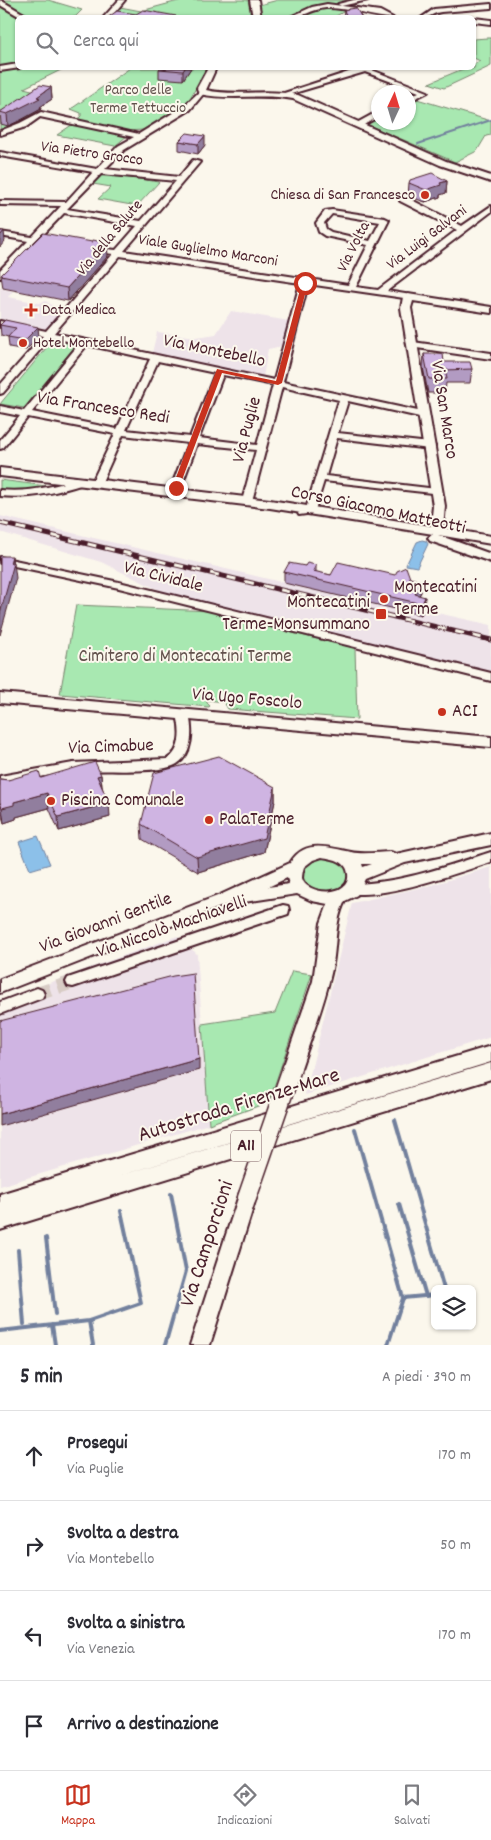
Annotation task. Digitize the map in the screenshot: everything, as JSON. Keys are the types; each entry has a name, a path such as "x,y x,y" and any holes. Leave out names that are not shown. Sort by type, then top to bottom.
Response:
{"highway":[{"name":"Autostrada Firenze-Mare","path":"0,1203 491,1054"},
{"name":"Autostrada Firenze-Mare","path":"0,1221 491,1071"}],"main road":[{"path":"254,0 256,15"},
{"path":"211,70 201,88 202,92 282,95 304,100 443,162 491,179"},
{"path":"408,297 491,310"},
{"name":"Via San Marco","path":"408,297 406,308 437,492 440,517 438,531"},
{"name":"Corso Giacomo Matteotti","path":"0,472 252,502 440,539 491,558"},
{"name":"Corso Giacomo Matteotti","path":"307,512 491,540"},
{"name":"Via Ugo Foscolo","path":"0,698 491,742"},
{"path":"226,898 296,867 303,858 315,852 329,851 347,858 402,858 491,838"},
{"path":"327,929 333,907 349,887 355,866 347,858"},
{"path":"317,897 349,887 402,858"},
{"path":"296,867 295,878 300,888 317,897 327,929"},
{"path":"226,898 300,888"},
{"name":"Via Giovanni Gentile","path":"0,986 226,898"},
{"name":"Via Camporcioni","path":"200,1345 324,966 327,929"}],"street":[{"path":"109,15 122,0"},
{"path":"297,15 314,8 365,0"},
{"path":"0,2 23,15"},
{"path":"327,6 384,15"},
{"path":"428,15 434,11 491,6"},
{"path":"476,20 491,22"},
{"path":"0,69 15,66"},
{"path":"282,95 362,70"},
{"path":"373,70 408,85"},
{"path":"416,88 425,92 416,96"},
{"path":"193,103 202,92"},
{"path":"0,275 121,148 193,103 216,94"},
{"path":"0,133 15,129 40,114 139,136"},
{"path":"357,125 371,118"},
{"name":"Via Pietro Grocco","path":"0,154 98,171 181,178"},
{"name":"Via della Salute","path":"0,392 196,162"},
{"path":"402,199 462,230"},
{"path":"0,203 64,207 142,224"},
{"name":"Via Luigi Galvani","path":"381,292 491,208"},
{"name":"Via Volta","path":"351,288 373,244 385,220 328,212 320,223 322,230 328,234 373,244"},
{"path":"0,234 61,244"},
{"name":"Viale Guglielmo Marconi","path":"80,247 408,297"},
{"name":"Via Puglie","path":"252,502 261,448 305,281"},
{"name":"Via Montebello","path":"2,327 49,334 424,415"},
{"path":"0,446 85,342"},
{"path":"413,344 491,356"},
{"path":"96,484 155,357"},
{"path":"174,493 220,370"},
{"path":"307,512 321,478 344,398"},
{"name":"Via Francesco Redi","path":"0,409 120,432 261,448"},
{"path":"334,434 430,446"},
{"path":"321,478 437,492"},
{"path":"0,493 20,494 62,489 80,482"},
{"name":"Via Cividale","path":"0,560 119,585 491,677"},
{"name":"Via Cimabue","path":"0,780 73,766 159,765 170,763 179,756 186,731 183,714"},
{"path":"349,887 361,889 408,881 491,857"},
{"name":"Via Niccolò Machiavelli","path":"73,982 283,910"},
{"path":"0,1008 37,994"}],"shaded area":[{"name":"Data Medica","path":"0,288 13,291 8,297 39,303 46,301 53,306 63,308 45,331 0,322"},
{"path":"231,311 289,321 283,346 268,349 263,377 152,353 157,332 197,337 216,334"},
{"path":"0,516 421,615 424,610 491,625 491,672 167,594 101,562 0,532"},
{"path":"491,867 491,1037 305,1095 352,903 432,885"},
{"path":"177,936 197,954 209,1124 0,1186 0,1001"}],"green space":[{"path":"0,0 48,0 82,10 77,15 15,15 15,70 61,70 24,88 43,93 38,96 52,99 38,108 41,109 14,127 0,130"},
{"path":"182,0 248,0 251,15 113,15 120,7 141,11"},
{"path":"278,0 363,0 338,15 260,15 259,5"},
{"path":"491,38 491,66 444,88 429,83 460,70 476,70 476,63 480,61 476,59 476,39"},
{"name":"Parco delle Terme Tettuccio","path":"127,70 207,70 187,103 144,130 123,131 74,122 81,116 81,113 71,109"},
{"path":"416,100 491,121 491,135 486,136 477,151 455,162 380,130 416,130"},
{"path":"371,120 371,126 364,123"},
{"path":"73,124 128,135 115,146 57,135"},
{"path":"103,174 159,182 137,206 98,199 111,187 93,184"},
{"path":"51,342 76,345 24,408 0,404"},
{"path":"0,480 54,487 34,491 0,491"},
{"name":"Cimitero di Montecatini Terme","path":"76,605 211,611 249,619 251,623 355,648 357,719 228,709 224,702 207,700 209,707 60,694"},
{"path":"319,858 336,859 347,869 350,880 341,891 321,893 307,887 303,877 304,871 312,861"},
{"path":"292,971 312,974 269,1102 209,1124 202,1024 275,1013"}],"water":[{"path":"422,540 428,544 417,567 406,565 417,542"},
{"path":"38,836 50,864 30,870 19,842"}],"building":[{"path":"356,8 360,15 346,15 344,11"},
{"path":"143,10 170,15 111,15 117,11 136,14"},
{"path":"40,85 51,87 37,97 40,98 18,109 7,114 0,112"},
{"path":"187,133 205,136 198,144 179,141"},
{"path":"432,173 447,181 426,190 409,183 410,180"},
{"path":"43,233 107,243 67,288 1,275"},
{"path":"5,320 38,327 25,340 8,337 16,328 0,325"},
{"path":"424,354 443,354 444,362 470,362 472,369 445,370 447,379 429,379"},
{"path":"0,556 12,556 10,563 14,563 0,614"},
{"path":"338,562 395,575 397,571 406,567 410,578 422,581 415,594 425,597 422,604 284,572 289,563 305,566 307,563 316,565 313,571 331,575"},
{"name":"PalaTerme","path":"219,756 275,787 264,838 197,857 141,824 154,773"},
{"path":"95,762 101,775 97,776 109,803 58,817 47,793 14,802 14,805 2,808 0,802 0,779 8,780 39,771 41,778"},
{"path":"193,973 199,1059 0,1114 0,1021 173,976"}],"waterway":[{"path":"418,144 491,120"},
{"path":"395,1120 443,1285"},
{"path":"355,1129 403,1298"},
{"path":"165,1345 186,1271 171,1194"},
{"path":"399,1204 426,1296"},
{"path":"89,1321 141,1303 121,1211"},
{"path":"46,1238 55,1314"},
{"path":"18,1250 24,1324"},
{"path":"426,1296 431,1295"},
{"path":"403,1298 426,1296"},
{"path":"388,1345 403,1298"},
{"path":"52,1325 89,1321"},
{"path":"89,1321 93,1345"},
{"path":"0,1331 52,1325"},
{"path":"52,1325 55,1345"}],"tunnel":[{"path":"37,994 73,982"}],"railway":[{"path":"0,523 491,640"}],"place":[{"name":"Chiesa di San Francesco","path":"425,195"},
{"name":"Data Medica","path":"31,310"},
{"name":"Hotel Montebello","path":"23,343"},
{"name":"Montecatini Terme","path":"384,599"},
{"name":"Montecatini Terme-Monsummano","path":"381,614"},
{"name":"ACI","path":"442,712"},
{"name":"Piscina Comunale","path":"51,801"},
{"name":"PalaTerme","path":"209,820"}],"route":[{"path":"176,488 220,370 278,383 305,283"}]}
